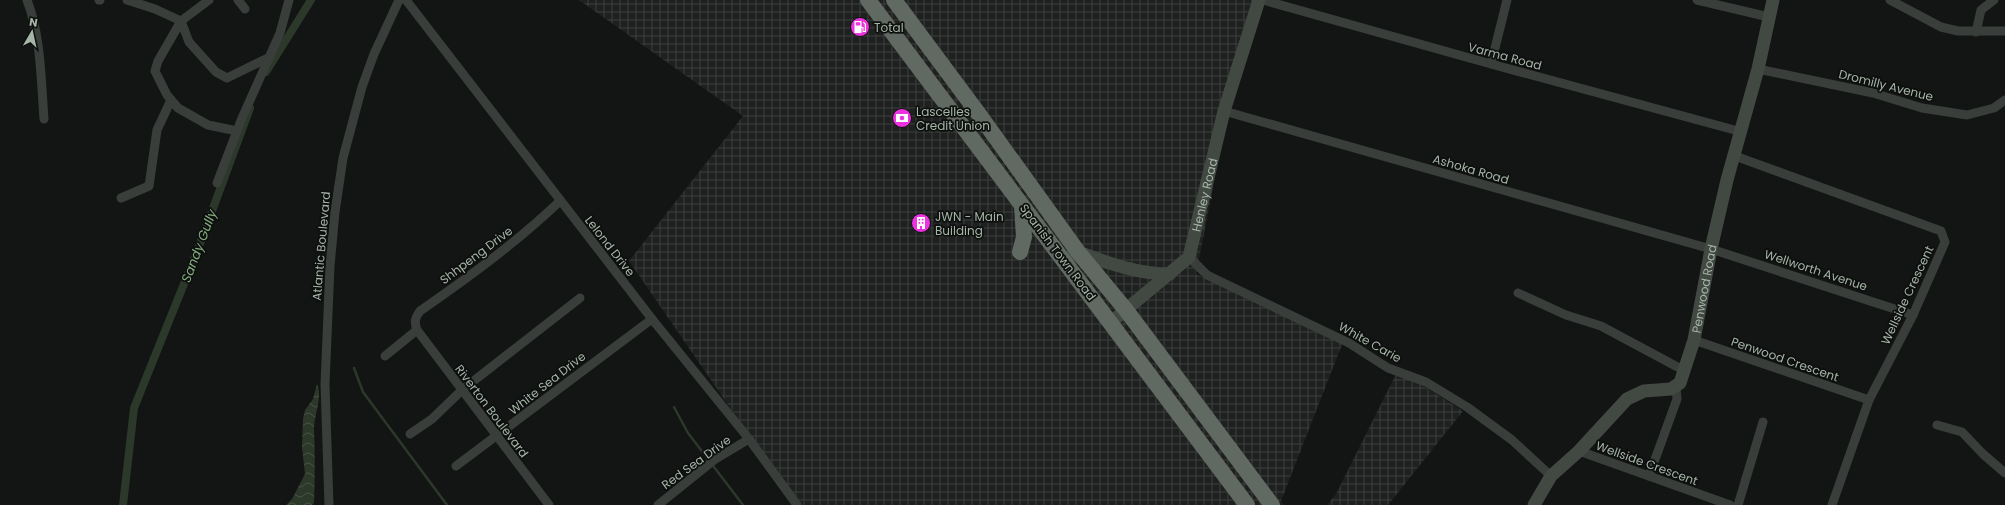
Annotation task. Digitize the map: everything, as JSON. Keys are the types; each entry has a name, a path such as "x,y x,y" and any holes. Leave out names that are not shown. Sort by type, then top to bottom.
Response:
{"highway":[{"name":"Spanish Town Road","path":"868,0 1247,505"},
{"name":"Spanish Town Road","path":"894,0 1078,252 1126,310 1272,505"},
{"path":"890,29 906,16"},
{"path":"1020,252 1024,237 1022,205"},
{"path":"1208,421 1205,429 1254,505"}],"street":[{"path":"27,0 36,37 44,118"},
{"path":"127,0 155,9 181,21 189,42 216,72 227,78 270,57"},
{"path":"208,0 181,21 158,61 156,71 171,100 178,108 190,116 208,124 237,132"},
{"path":"238,0 245,9"},
{"path":"218,183 237,132 280,33 289,0"},
{"name":"Atlantic Boulevard","path":"329,505 325,384 330,266 335,212 343,158 362,87 374,54 399,0"},
{"name":"Lelond Drive","path":"406,0 652,319 749,439 797,505"},
{"name":"Henley Road","path":"1189,257 1224,111 1259,0"},
{"name":"Varma Road","path":"1263,0 1742,132"},
{"path":"1491,64 1507,0"},
{"path":"1697,0 1770,17"},
{"name":"Penwood Road","path":"1676,387 1680,383 1685,371 1694,340 1711,249 1727,180 1742,132 1773,0"},
{"path":"1890,0 1941,27 1958,31 2005,31"},
{"path":"1976,32 1981,10 1994,0"},
{"name":"Dromilly Avenue","path":"1758,69 1873,93 1922,108 1967,115 1994,108 2005,100"},
{"path":"121,198 149,186 157,130 171,100"},
{"name":"Ashoka Road","path":"1224,111 1711,249"},
{"name":"Wellside Crescent","path":"1735,156 1941,231 1945,242 1913,315 1869,400 1832,505"},
{"name":"Shhpeng Drive","path":"417,330 414,325 420,311 495,258 536,225 560,201"},
{"name":"Wellworth Avenue","path":"1711,249 1913,315"},
{"path":"1064,261 1078,252 1135,271 1150,274 1170,274"},
{"path":"1110,323 1189,257"},
{"name":"White Carie","path":"1189,257 1207,275 1343,339 1388,368 1426,382 1444,392 1512,440 1551,476"},
{"path":"1518,293 1566,315 1601,326 1685,371"},
{"path":"410,434 432,418 462,390 580,298"},
{"name":"White Sea Drive","path":"456,466 652,319"},
{"path":"385,356 417,330"},
{"name":"Riverton Boulevard","path":"417,330 549,505"},
{"name":"Penwood Crescent","path":"1694,340 1869,400"},
{"path":"1534,505 1551,476 1579,451 1627,399 1644,391 1676,387 1677,399 1649,476"},
{"path":"1738,505 1763,422"},
{"path":"1937,425 1962,432 1983,454 2005,473"},
{"name":"Red Sea Drive","path":"658,505 714,460 749,439"},
{"name":"Wellside Crescent","path":"1579,451 1730,505"}],"shaded area":[{"path":"579,0 1263,0 1224,132 1196,274 1343,342 1281,501 1284,505 797,505 629,261 743,116"},
{"path":"1398,370 1463,411 1388,505 1327,505 1336,494"}],"water":[{"path":"317,384 319,389 319,400 314,424 314,503 312,505 286,505 292,499 305,474 302,447 303,419 305,410 313,399"}],"waterway":[{"name":"Sandy Gully","path":"266,72 311,0"},
{"name":"Sandy Gully","path":"123,505 134,408 198,249 250,108"},
{"path":"354,368 363,392 447,505"},
{"path":"674,407 688,433 743,505"}],"place":[{"name":"Total","path":"860,27"},
{"name":"Lascelles Credit Union","path":"902,118"},
{"name":"JWN - Main Building","path":"921,223"}]}
